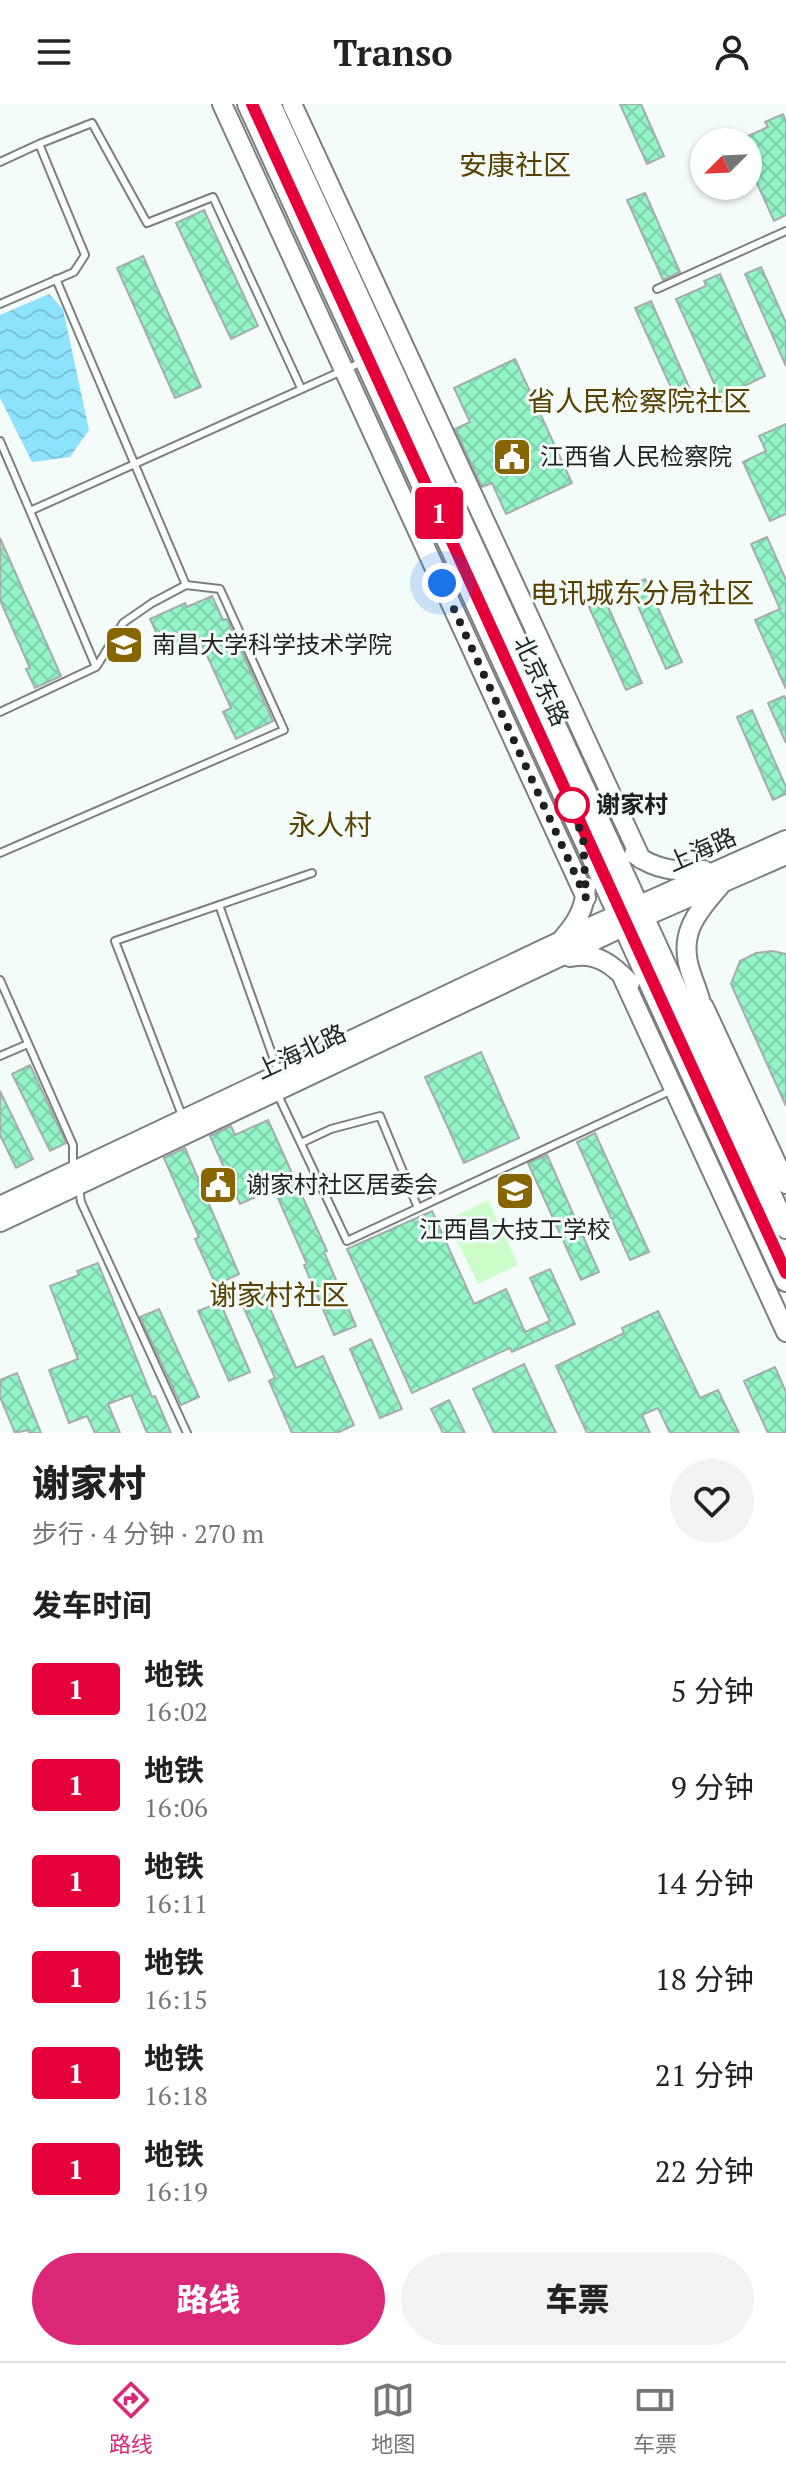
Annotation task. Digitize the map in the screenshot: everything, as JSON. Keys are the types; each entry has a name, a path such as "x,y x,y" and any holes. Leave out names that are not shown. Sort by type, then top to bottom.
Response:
{"main road":[{"name":"北京东路","path":"222,104 586,898"},
{"name":"北京东路","path":"248,104 786,1281"},
{"name":"北京东路","path":"270,104 786,1228"},
{"name":"北京东路","path":"292,104 641,859"},
{"path":"598,817 621,844 652,866 678,872 721,875 697,911 688,932 686,961 786,1184"},
{"path":"559,942 575,924 586,898 583,836"},
{"name":"上海路","path":"621,920 721,875 786,840"},
{"name":"上海路","path":"721,875 786,855"},
{"name":"上海北路","path":"0,1206 76,1178 559,942 621,920"},
{"name":"上海北路","path":"0,1222 183,1118 277,1082 551,961 621,920"},
{"path":"551,961 580,954 595,956 621,974 669,1026"},
{"path":"621,974 786,1332"},
{"path":"704,1007 705,1053"}],"lane":[{"path":"0,162 92,123 147,223 213,197 301,388"},
{"path":"0,304 74,272 85,255 39,144"},
{"path":"657,289 786,231"},
{"path":"56,279 186,585"},
{"path":"30,511 365,361"},
{"path":"0,441 96,667"},
{"path":"0,712 96,667 123,623 186,585 220,589 284,730 0,853"},
{"path":"183,1118 115,941 312,873"},
{"path":"219,905 277,1082 301,1143 347,1241 674,1089"},
{"path":"0,980 73,1145 81,1202 187,1433"},
{"path":"0,1056 28,1044"},
{"path":"301,1143 331,1129 380,1116 418,1208"}],"green space":[{"path":"488,1200 518,1265 478,1284 447,1220"}],"water":[{"path":"49,294 63,309 89,430 70,457 32,462 0,398 0,315"}],"building":[{"path":"620,104 641,104 664,156 647,164"},
{"path":"783,114 786,122 786,215 774,221 762,194 762,130 768,127 765,122"},
{"path":"645,193 680,272 663,280 627,200"},
{"path":"204,210 258,326 231,339 176,223"},
{"path":"143,256 201,387 175,398 117,268"},
{"path":"761,267 786,323 786,366 745,274"},
{"path":"720,274 765,376 736,390 738,394 722,401 676,299 706,286 704,281"},
{"path":"651,301 696,403 681,410 635,308"},
{"name":"江西省人民检察院","path":"515,359 572,483 506,514 492,483 482,487 455,429 470,422 454,388"},
{"path":"786,424 786,514 770,521 743,462 766,451 759,436"},
{"path":"767,537 786,580 786,689 755,620 780,609 751,544"},
{"path":"0,538 61,676 35,688 26,669 30,668 0,600"},
{"path":"645,579 682,662 666,669 629,586"},
{"path":"212,596 223,620 227,619 273,721 236,739 223,712 231,708 199,638 194,641 193,637 165,651 150,619 185,603 187,607"},
{"path":"605,600 642,683 626,690 589,607"},
{"path":"784,696 786,700 786,743 768,703"},
{"path":"752,710 786,787 786,794 773,800 737,717"},
{"path":"772,951 786,954 786,1106 731,984 740,961 756,953"},
{"path":"481,1052 519,1138 464,1163 425,1077"},
{"path":"30,1065 66,1143 50,1151 12,1074"},
{"path":"0,1091 33,1159 16,1168 0,1135"},
{"path":"268,1120 327,1251 324,1252 356,1326 334,1335 274,1189 240,1204 210,1136 231,1126 235,1135"},
{"path":"595,1133 649,1252 630,1260 577,1142"},
{"path":"185,1148 239,1274 216,1285 195,1239 199,1237 164,1158"},
{"path":"547,1155 599,1272 581,1280 528,1163"},
{"path":"432,1211 474,1304 506,1289 525,1332 550,1321 530,1278 550,1269 575,1324 512,1352 510,1348 412,1393 347,1249"},
{"path":"98,1263 152,1397 155,1396 171,1433 147,1433 131,1395 108,1404 120,1433 95,1433 87,1416 69,1423 49,1370 78,1359 50,1286 79,1275 77,1271"},
{"path":"261,1288 296,1368 323,1356 354,1425 337,1433 292,1433 269,1381 275,1378 239,1297"},
{"path":"220,1302 250,1372 229,1381 198,1311"},
{"path":"159,1309 199,1397 181,1405 140,1317"},
{"path":"658,1311 700,1398 718,1390 739,1433 670,1433 658,1408 642,1415 650,1433 587,1433 556,1366 624,1333 622,1328"},
{"path":"371,1339 402,1409 380,1418 350,1349"},
{"path":"524,1364 556,1433 494,1433 473,1389"},
{"path":"775,1367 786,1392 786,1433 768,1433 744,1381"},
{"path":"17,1373 41,1433 29,1433 28,1430 15,1433 0,1397 0,1380"},
{"path":"449,1400 465,1433 443,1433 431,1409"}],"metro line":[{"name":"1","path":"252,104 786,1273"}],"place":[{"name":"江西省人民检察院","path":"512,457"},
{"name":"南昌大学科学技术学院","path":"124,645"},
{"name":"谢家村","path":"572,805"},
{"name":"谢家村社区居委会","path":"218,1185"},
{"name":"江西昌大技工学校","path":"515,1191"}],"district":[{"name":"安康社区","path":"515,165"},
{"name":"省人民检察院社区","path":"639,401"},
{"name":"电讯城东分局社区","path":"642,593"},
{"name":"永人村","path":"330,825"},
{"name":"谢家村社区","path":"279,1295"}],"route":[{"path":"442,583 586,898 583,836 570,808 572,805"}]}
